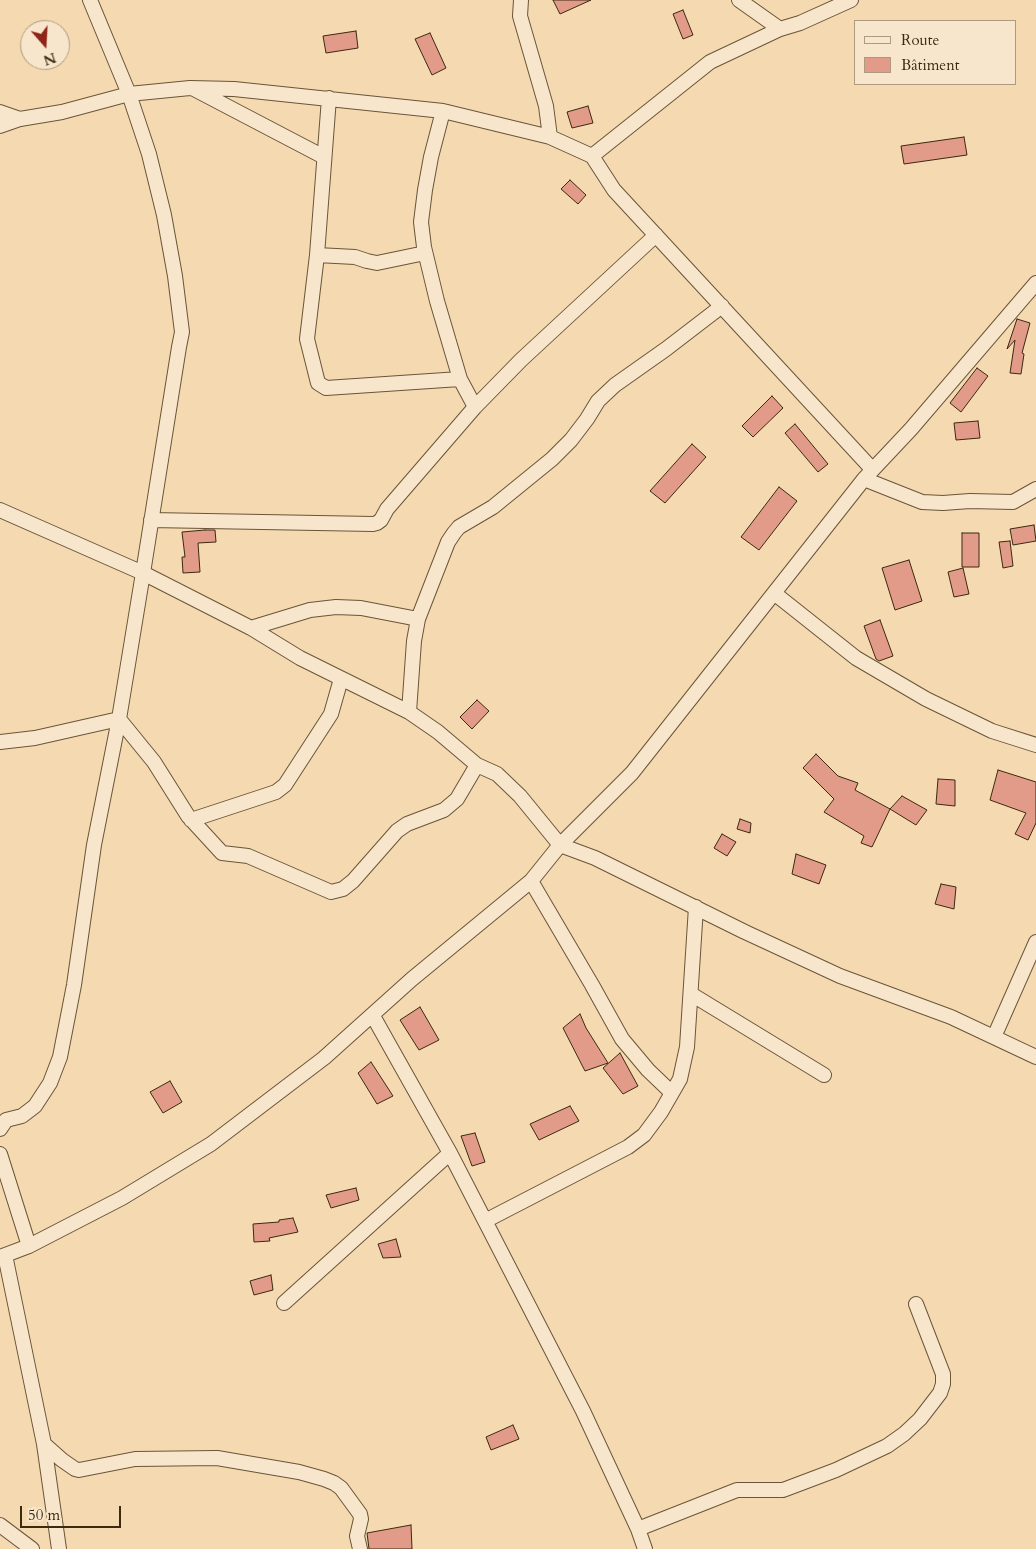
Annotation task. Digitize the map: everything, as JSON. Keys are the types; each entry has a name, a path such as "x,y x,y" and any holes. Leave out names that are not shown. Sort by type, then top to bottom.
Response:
{"street":[{"path":"0,1129 6,1120 22,1116 35,1106 50,1083 60,1057 74,985 94,846 143,573 178,347 182,332 175,276 164,215 149,154 129,94 90,0"},
{"path":"521,0 520,16 546,106 550,137"},
{"path":"738,0 780,29"},
{"path":"592,156 710,62 780,29 800,23 851,0"},
{"path":"190,88 324,157"},
{"path":"0,126 20,119 62,112 129,94 190,88 234,88 443,111 550,137 592,156 614,190 722,306 868,474 922,502 1013,502 1036,489"},
{"path":"329,98 317,255 307,339 318,383 326,388 460,379"},
{"path":"443,111 431,157 421,222 425,253 437,301 460,379 475,407"},
{"path":"0,112 20,119"},
{"path":"151,520 377,523 475,407 521,360 656,235"},
{"path":"317,255 355,256 377,263 425,253"},
{"path":"59,1549 44,1444 3,1256 29,1246 122,1198 211,1144 324,1058 412,979 531,881 560,845 632,773 868,474 910,429 1036,283"},
{"path":"408,712 414,641 418,619 448,542 460,527 493,507 552,459 571,440 598,401 616,385 666,350 722,306"},
{"path":"0,510 143,573 251,628 300,658 408,712 438,732 477,765 497,774 520,796 560,845 595,858 745,932 840,976 951,1018 1036,1056"},
{"path":"774,592 864,663 926,699 992,731 1036,745"},
{"path":"251,628 310,610 336,607 361,608 418,619"},
{"path":"191,820 270,794 285,785 331,714 341,679"},
{"path":"0,742 35,738 118,719"},
{"path":"118,719 154,762 191,820 222,853 248,856 331,892 343,889 353,881 397,831 407,824 444,810 456,799 477,765"},
{"path":"531,881 622,1039 648,1070 672,1093"},
{"path":"485,1221 628,1147 644,1136 662,1112 680,1079 687,1047 696,907"},
{"path":"994,1037 1036,942"},
{"path":"691,994 824,1075"},
{"path":"373,1016 450,1153 583,1411 638,1529 645,1549"},
{"path":"284,1303 450,1153"},
{"path":"0,1154 29,1246"},
{"path":"638,1529 737,1490 782,1490 836,1470 888,1446 904,1434 920,1419 940,1393 943,1384 943,1374 916,1304"},
{"path":"44,1444 62,1460 79,1470 135,1459 217,1458 299,1472 324,1479 341,1488 360,1514 361,1519 357,1536 360,1549"},
{"path":"0,1525 32,1549"}],"building":[{"path":"553,0 591,0 560,14"},
{"path":"683,10 693,35 683,39 673,14"},
{"path":"356,31 358,48 326,53 323,36"},
{"path":"430,33 446,68 432,75 415,39"},
{"path":"588,106 593,123 572,128 567,112"},
{"path":"964,137 967,155 904,164 901,146"},
{"path":"570,180 586,195 578,204 561,189"},
{"path":"1017,319 1030,323 1022,353 1024,354 1021,374 1010,373 1015,340 1007,349"},
{"path":"977,368 988,376 961,412 950,403"},
{"path":"772,396 783,408 753,437 742,426"},
{"path":"978,421 980,438 956,440 954,423"},
{"path":"795,424 828,464 818,472 785,433"},
{"path":"692,444 706,457 665,503 650,491"},
{"path":"779,487 797,501 759,550 741,537"},
{"path":"1034,525 1036,541 1013,545 1010,529"},
{"path":"215,530 216,542 198,543 200,572 183,573 182,557 185,557 182,532"},
{"path":"962,533 979,533 979,567 962,567"},
{"path":"1010,541 1013,566 1003,568 999,542"},
{"path":"909,560 922,601 895,610 882,568"},
{"path":"963,568 969,594 954,597 948,572"},
{"path":"880,620 893,656 879,661 876,659 864,626"},
{"path":"477,700 489,711 472,729 460,717"},
{"path":"816,754 838,776 858,783 855,790 890,809 872,847 861,843 864,836 824,812 834,799 803,768"},
{"path":"998,770 1036,782 1036,823 1028,840 1015,834 1026,813 990,800"},
{"path":"938,779 955,780 955,806 936,804"},
{"path":"902,796 927,810 916,825 890,809"},
{"path":"740,819 751,823 750,833 737,829"},
{"path":"722,834 736,842 727,856 714,848"},
{"path":"796,854 826,865 819,884 792,874"},
{"path":"941,884 956,887 954,909 935,904"},
{"path":"420,1007 439,1040 419,1050 400,1020"},
{"path":"580,1014 586,1028 608,1063 585,1071 563,1028"},
{"path":"620,1053 638,1086 623,1094 603,1068"},
{"path":"371,1062 393,1096 377,1104 358,1073"},
{"path":"170,1081 182,1102 163,1113 150,1092"},
{"path":"570,1106 579,1121 539,1140 530,1124"},
{"path":"475,1133 485,1162 472,1166 461,1136"},
{"path":"356,1188 359,1200 331,1208 326,1195"},
{"path":"293,1218 298,1232 269,1238 270,1241 254,1242 253,1224 279,1222 279,1220"},
{"path":"396,1239 401,1257 383,1258 378,1244"},
{"path":"271,1275 273,1290 254,1295 250,1281"},
{"path":"513,1425 519,1439 491,1450 486,1437"},
{"path":"411,1525 412,1549 369,1549 367,1533"}]}
